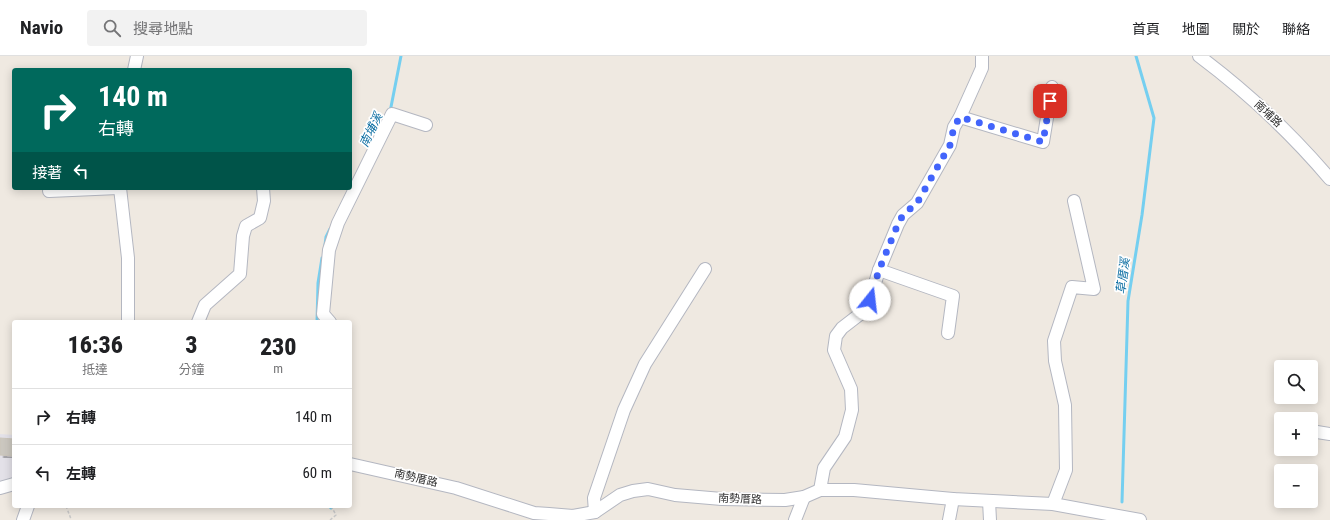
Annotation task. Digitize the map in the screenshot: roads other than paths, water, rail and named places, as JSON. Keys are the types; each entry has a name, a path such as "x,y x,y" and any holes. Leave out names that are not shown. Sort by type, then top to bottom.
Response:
{"street":[{"path":"134,68 137,56"},
{"path":"820,490 824,468 845,437 852,410 851,389 834,350 836,336 842,328 864,311 870,300 879,270 898,224 903,215 917,203 950,145 954,127 982,68 982,56"},
{"name":"南埔路","path":"1199,56 1247,94 1282,126 1330,179"},
{"path":"960,117 1043,142 1052,88"},
{"path":"328,320 323,314 329,250 338,223 392,114 426,125"},
{"path":"49,191 72,190"},
{"path":"119,190 128,258 128,320"},
{"path":"199,320 205,305 240,274 243,236 246,226 260,218 264,201 263,190"},
{"path":"1052,504 1066,470 1065,405 1055,361 1054,341 1072,287 1094,289 1074,201"},
{"path":"595,512 594,498 624,410 645,364 705,269"},
{"path":"879,270 953,296 948,333"},
{"path":"1318,433 1330,434"},
{"name":"南勢厝路","path":"352,464 456,488 533,516 573,516 595,512 620,495 648,488 676,495 722,499 786,500 804,497 820,490 854,490 952,499 1052,504 1140,520"},
{"path":"0,488 12,485"},
{"path":"796,520 804,497"},
{"path":"949,520 952,499"},
{"path":"990,501 990,520"},
{"path":"23,520 27,508"}],"waterway":[{"name":"南埔溪","path":"390,112 401,56"},
{"name":"草厝溪","path":"1122,502 1128,301 1142,215 1154,118 1136,56"},
{"name":"南埔溪","path":"325,245 326,237 330,229"},
{"name":"南埔溪","path":"317,320 318,283 322,258"}]}
